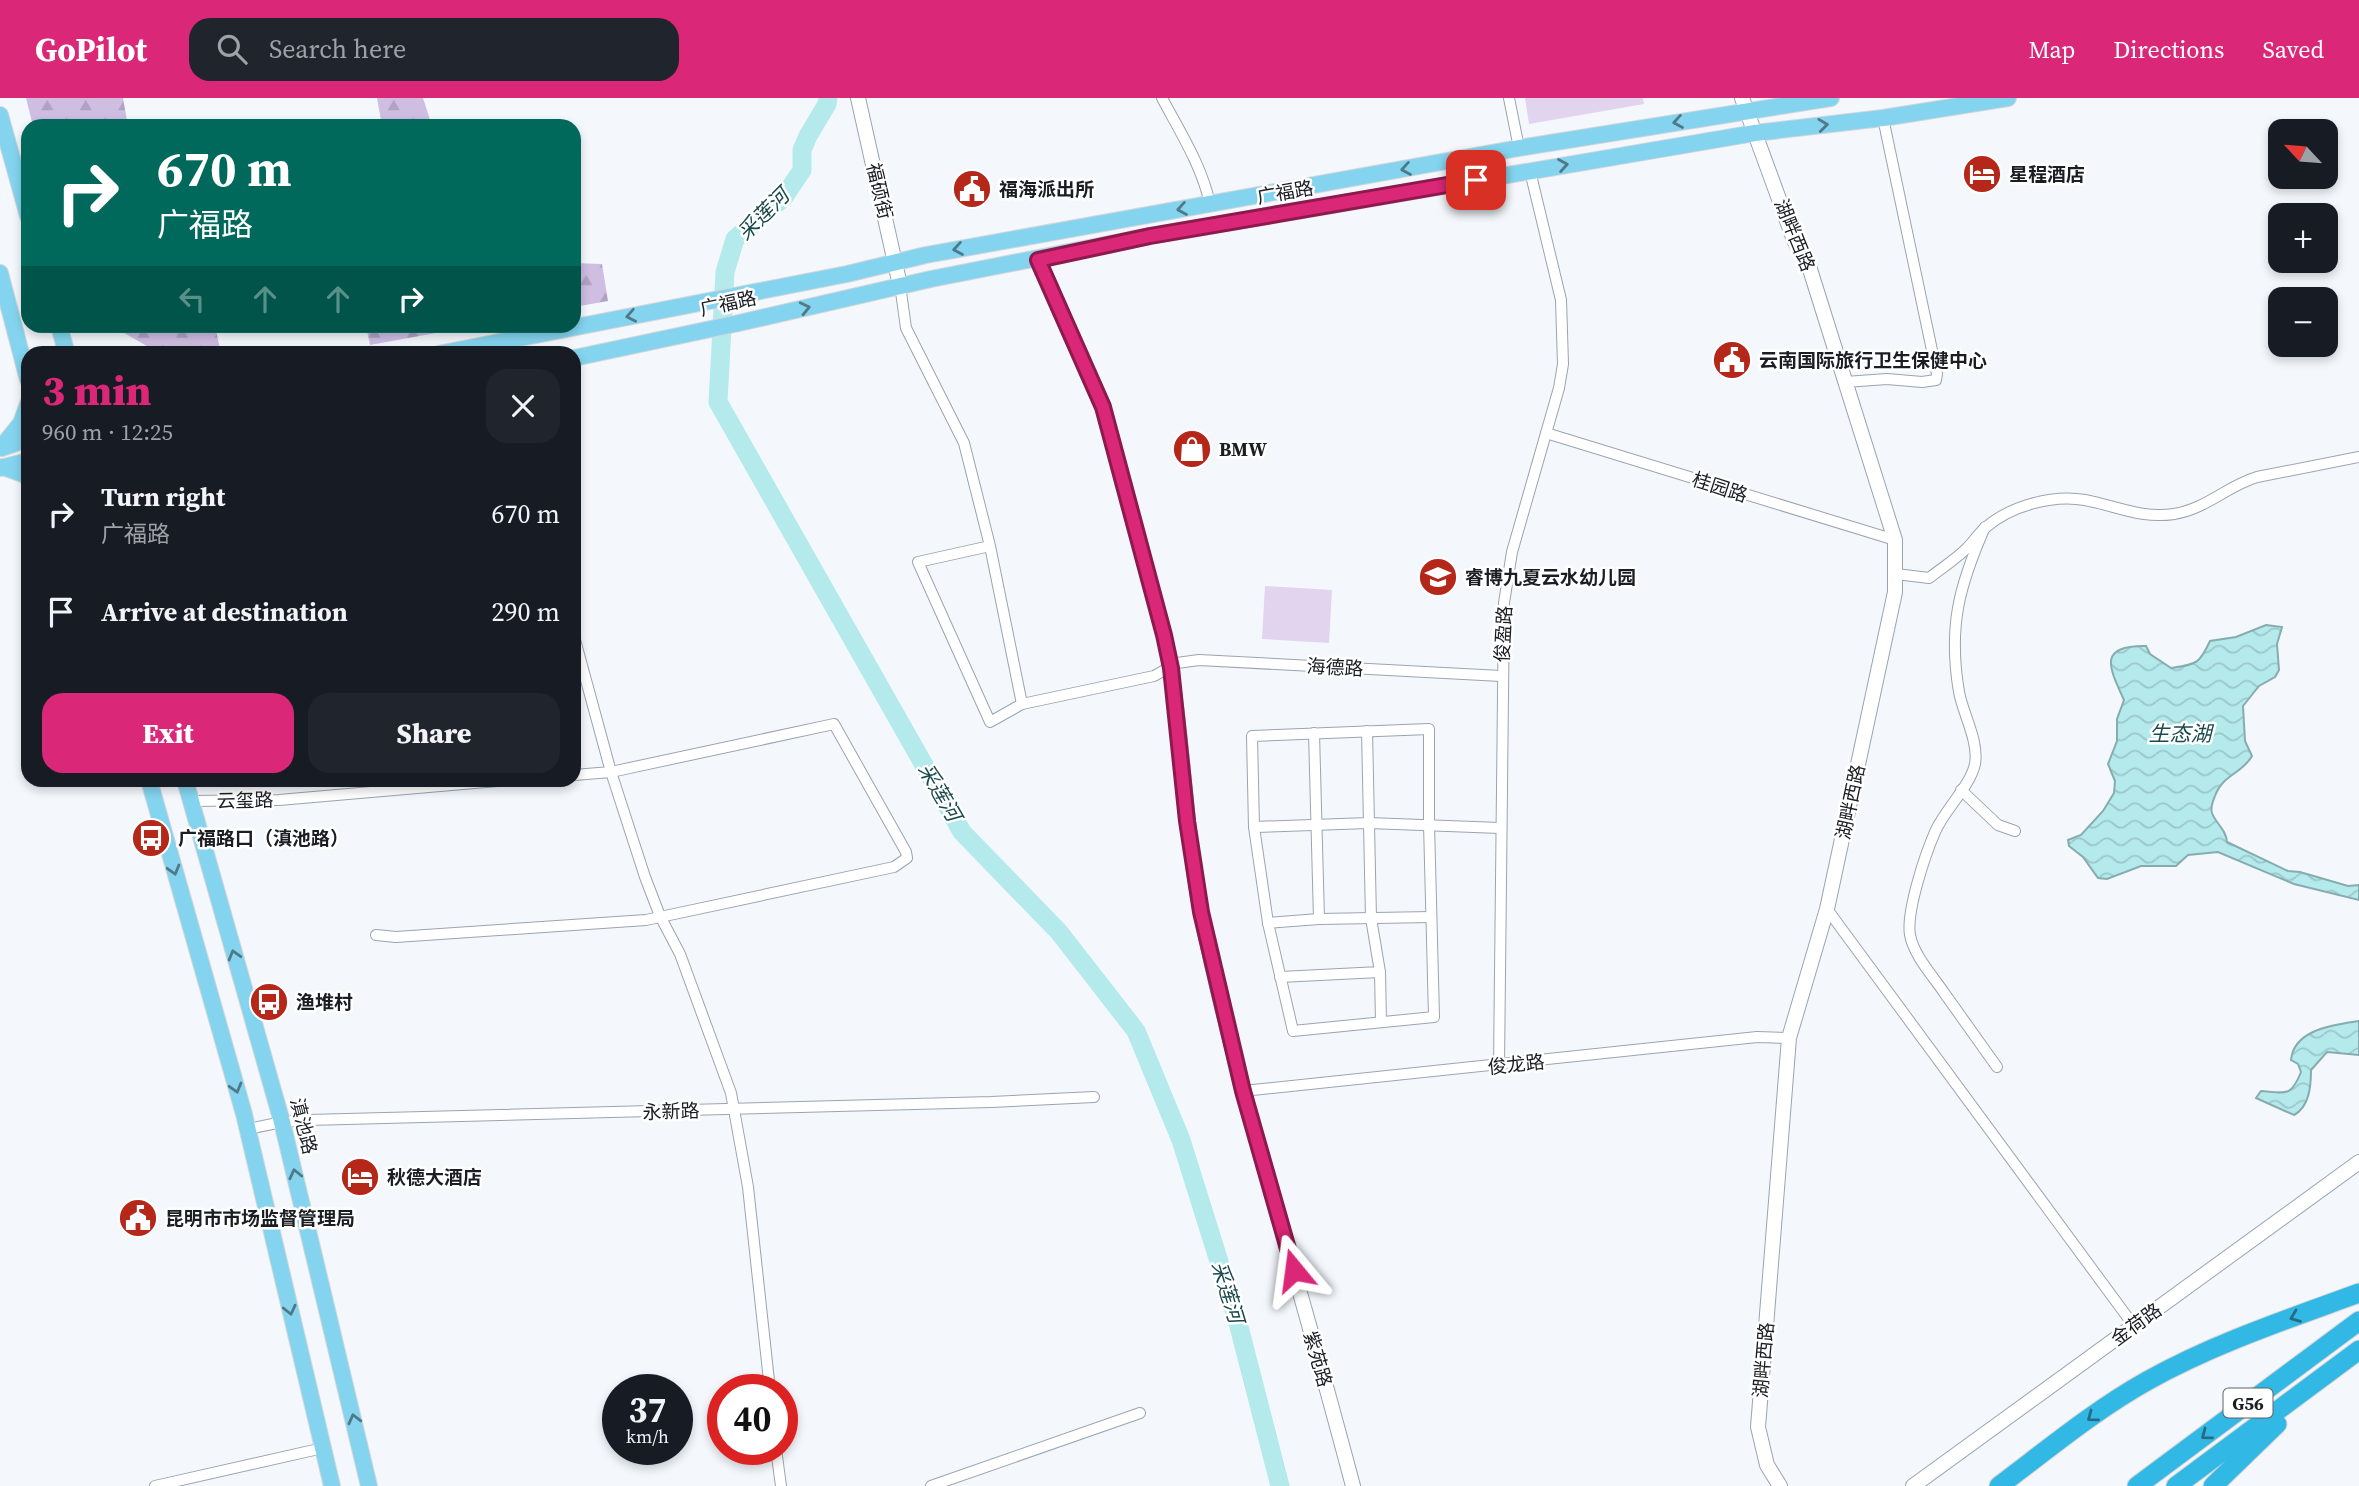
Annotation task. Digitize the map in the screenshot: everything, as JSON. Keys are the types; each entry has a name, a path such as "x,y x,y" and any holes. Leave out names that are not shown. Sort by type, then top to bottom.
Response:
{"highway":[{"path":"1999,1486 2106,1407 2161,1373 2211,1350 2359,1293"},
{"name":"G56","path":"2137,1486 2359,1321"},
{"path":"2213,1486 2311,1392 2359,1351"},
{"name":"G56","path":"2176,1486 2359,1351"}],"main road":[{"name":"广福路","path":"581,326 896,262 1744,104 1831,98"},
{"name":"广福路","path":"581,356 900,285 1150,236 1755,133 1883,118 2008,98"},
{"path":"0,114 21,190"},
{"path":"0,273 21,353"},
{"name":"广福路","path":"479,346 545,333"},
{"path":"1,448 21,423"},
{"path":"1,448 21,441"},
{"path":"1,467 21,463"},
{"path":"1,467 21,474"},
{"path":"151,787 248,1129 332,1486"},
{"name":"滇池路","path":"186,787 282,1122 369,1486"}],"street":[{"name":"福硕街","path":"858,98 900,285"},
{"path":"1162,98 1194,157 1207,187 1210,204"},
{"path":"1509,98 1519,148"},
{"name":"湖畔西路","path":"1744,104 1794,240 1808,263 1895,540 1896,574 1895,592 1828,909 1789,1038 1758,1427 1767,1465 1780,1486"},
{"path":"1845,382 1887,379 1922,382 1936,380 1937,374 1883,118"},
{"name":"俊盈路","path":"1499,1066 1503,603 1563,364 1563,324 1556,277 1530,171"},
{"name":"紫苑路","path":"1038,260 1103,407 1171,668 1187,821 1201,912 1243,1091 1353,1486"},
{"path":"900,285 906,328 964,443 990,546 1022,704"},
{"name":"桂园路","path":"1546,433 1895,540"},
{"path":"1896,574 1929,578 1966,549 1985,527 2013,511 2038,503 2061,498 2086,500 2142,515 2179,513 2202,507 2242,482 2256,477 2359,457"},
{"path":"1985,527 1961,589 1956,617 1959,694 1972,739 1975,762 1972,774 1934,833 1909,916 1910,936 1920,959 1997,1067"},
{"name":"海德路","path":"990,546 918,562 990,722 1022,704 1154,676 1177,663 1199,660 1501,676"},
{"path":"581,662 611,772 645,877 660,916 680,954 730,1093 748,1187 768,1374"},
{"path":"376,935 396,937 469,933 646,920 894,867 907,858 888,816 834,724 611,772 581,774"},
{"path":"1429,729 1434,1017 1293,1031 1268,923 1254,827 1252,736 1367,731 1429,729"},
{"path":"1367,731 1371,918 1380,972 1381,1022"},
{"path":"1314,733 1319,919"},
{"name":"云玺路","path":"190,801 279,800 428,787"},
{"path":"1961,790 1998,825 2015,831"},
{"path":"1254,827 1369,823 1500,828"},
{"path":"1828,909 2134,1326"},
{"path":"1268,923 1319,919 1431,917"},
{"path":"1280,977 1380,972"},
{"name":"俊龙路","path":"1243,1091 1756,1037 1789,1038"},
{"name":"永新路","path":"248,1129 282,1122 1094,1097"},
{"name":"金荷路","path":"1913,1486 2359,1162"},
{"path":"931,1486 1140,1413"},
{"path":"155,1486 323,1448"},
{"path":"778,1465 780,1486"}],"green space":[{"path":"26,98 123,98 127,119 31,119"},
{"path":"377,98 423,98 430,119 381,119"},
{"path":"581,263 602,264 608,301 581,306"},
{"path":"124,333 217,333 219,346 147,346"},
{"path":"367,333 436,333 370,345"}],"shaded area":[{"path":"1525,98 1643,98 1644,104 1529,124"},
{"path":"1265,586 1332,590 1329,643 1262,639"}],"water":[{"name":"生态湖","path":"2266,625 2282,627 2277,644 2279,670 2275,677 2259,686 2243,706 2245,741 2252,756 2218,789 2212,804 2212,813 2227,842 2288,871 2348,886 2359,885 2359,900 2294,884 2218,852 2188,855 2176,866 2141,866 2107,879 2098,878 2083,857 2069,846 2068,840 2081,835 2103,811 2114,793 2115,781 2108,764 2117,741 2117,719 2124,700 2114,678 2111,661 2113,654 2130,647 2146,646 2150,654 2171,668 2196,662 2210,641 2236,637"},
{"path":"2359,1021 2359,1055 2327,1052 2311,1070 2308,1096 2303,1107 2294,1115 2256,1098 2261,1091 2291,1090 2301,1072 2298,1064 2291,1060 2299,1041 2307,1035 2327,1027"}],"waterway":[{"name":"采莲河","path":"828,98 802,150 802,170 784,197 735,239 725,272 718,402 962,832 1059,932 1136,1031 1181,1140 1237,1319 1280,1486"}],"place":[{"name":"星程酒店","path":"1982,174"},
{"name":"福海派出所","path":"972,189"},
{"name":"云南国际旅行卫生保健中心","path":"1732,360"},
{"name":"BMW","path":"1192,449"},
{"name":"睿博九夏云水幼儿园","path":"1438,577"},
{"name":"广福路口（滇池路）","path":"151,838"},
{"name":"渔堆村","path":"269,1002"},
{"name":"秋德大酒店","path":"360,1177"},
{"name":"昆明市市场监督管理局","path":"138,1218"}],"route":[{"path":"1294,1270 1243,1091 1201,912 1187,821 1171,668 1164,635 1103,407 1038,260 1150,236 1476,180"}]}
